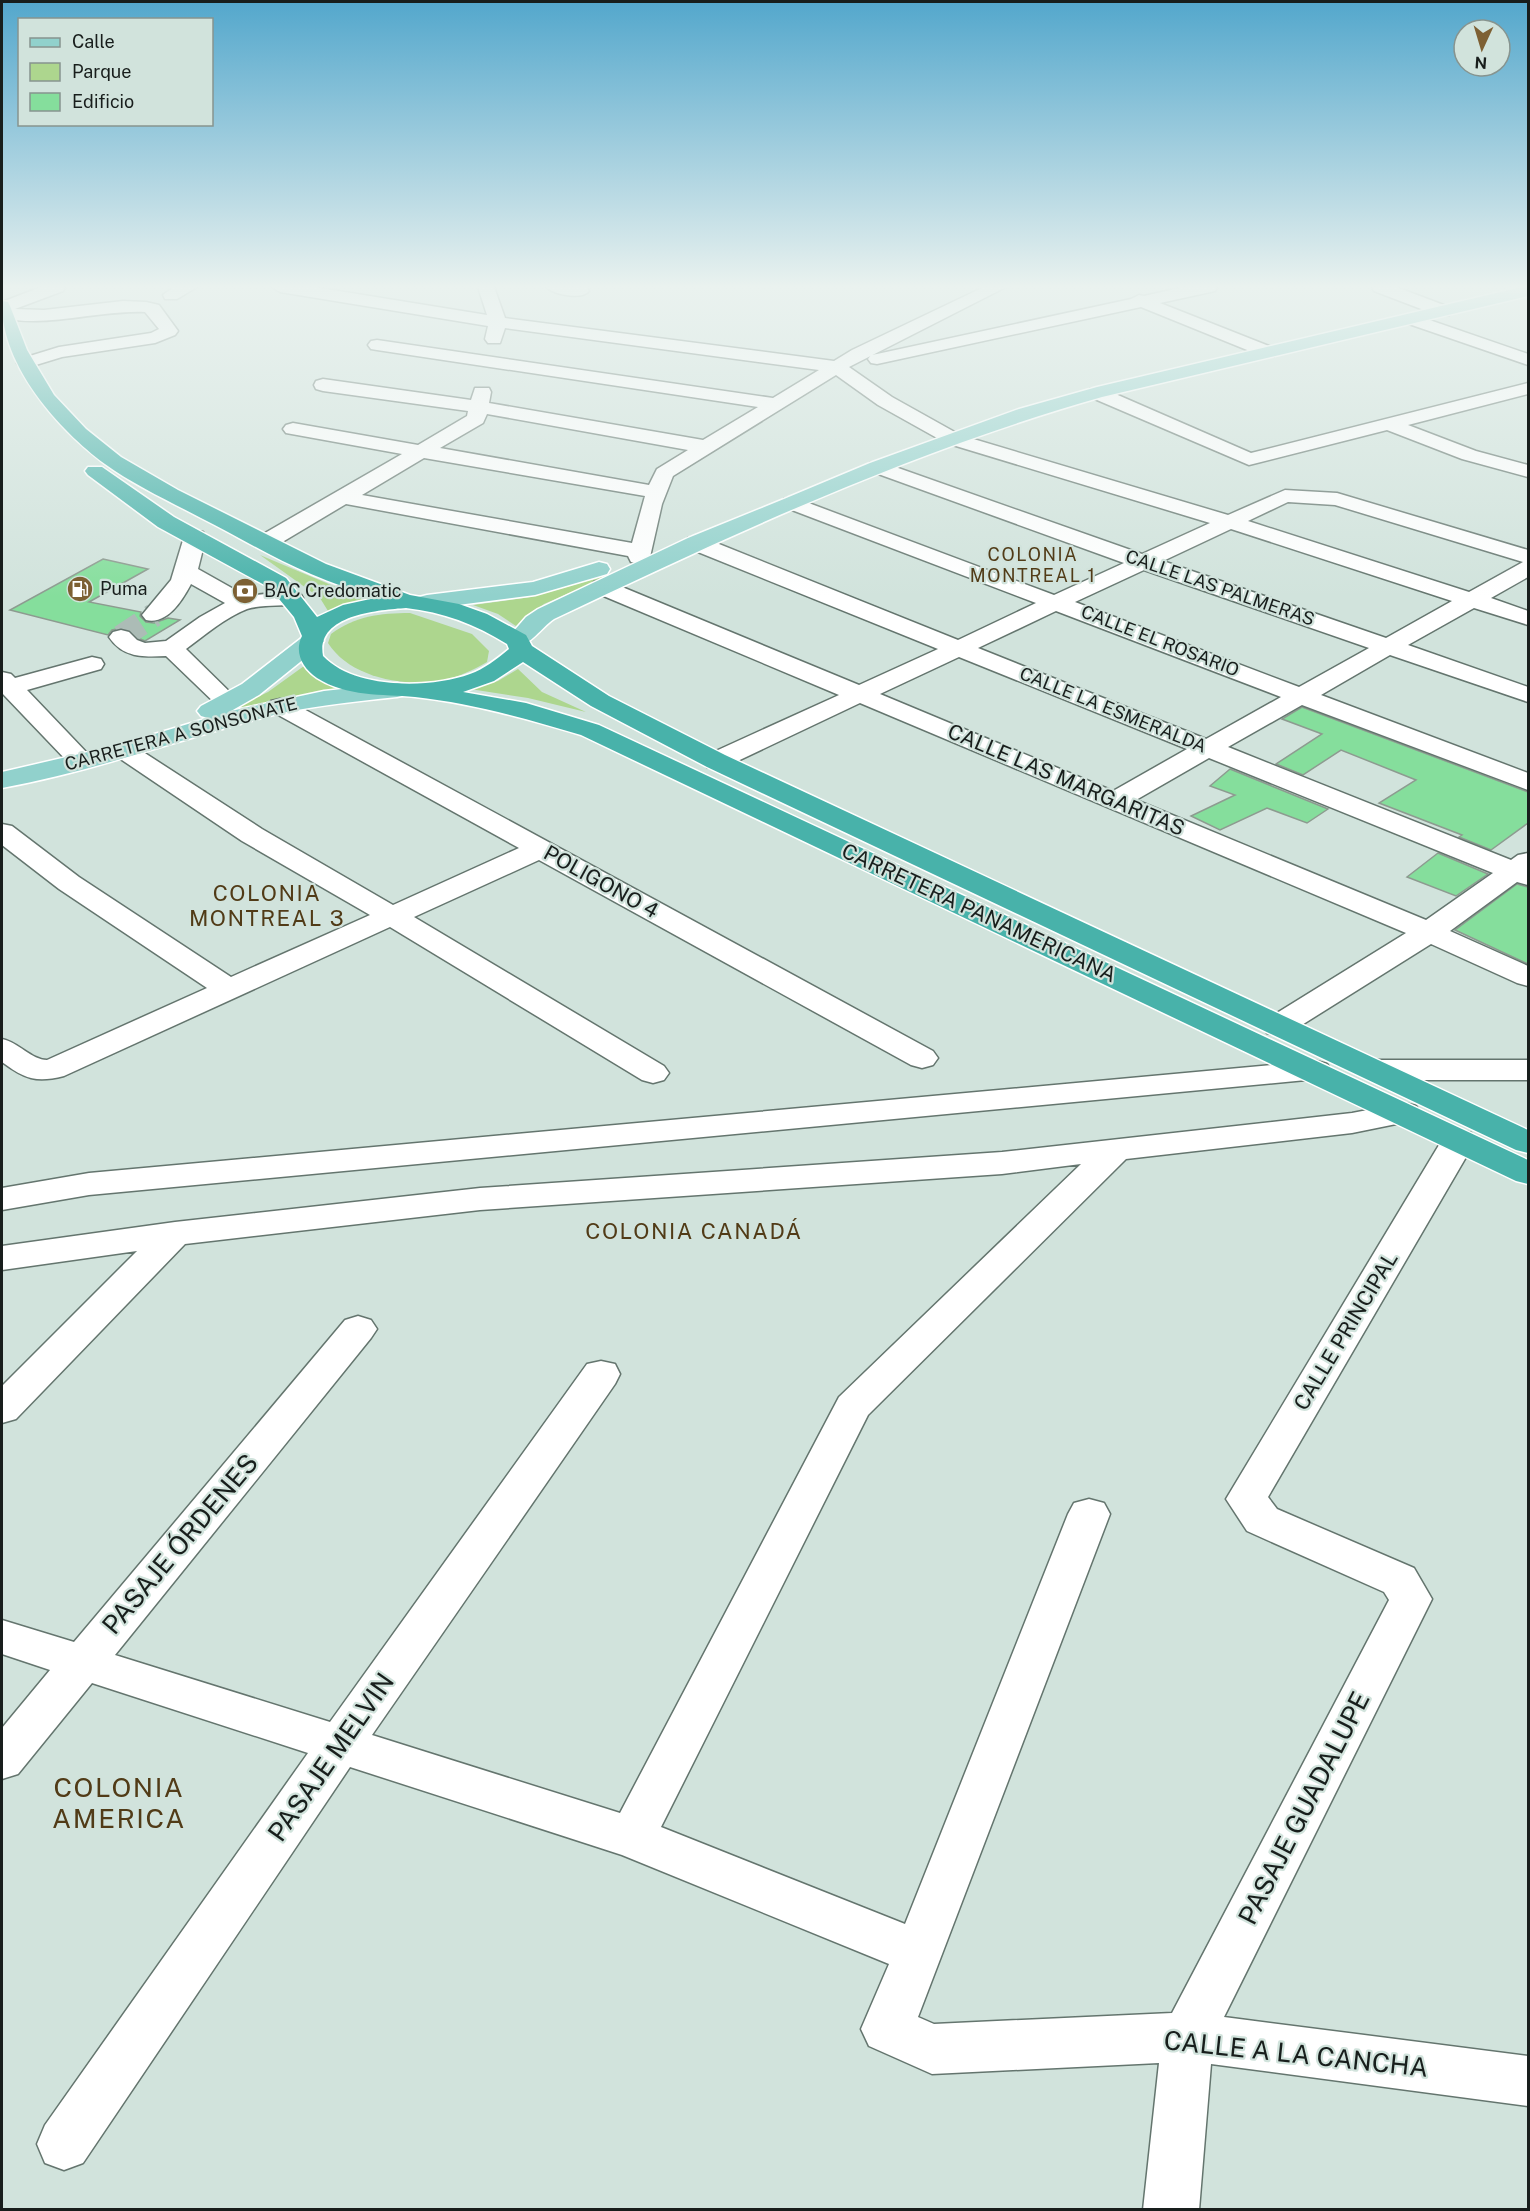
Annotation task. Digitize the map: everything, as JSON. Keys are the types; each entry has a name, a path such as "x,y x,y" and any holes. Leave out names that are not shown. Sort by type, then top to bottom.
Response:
{"highway":[{"path":"42,390 79,433 114,461 171,494 318,569 417,601"},
{"path":"71,451 166,522 278,583 305,615 313,637"},
{"path":"417,601 364,606 331,619 313,637 309,649 312,659 321,669 352,684 407,690 461,685 481,679 508,662 519,645"},
{"name":"CARRETERA PANAMERICANA","path":"417,601 470,615 519,645 600,701 716,761 1528,1143"},
{"name":"CARRETERA PANAMERICANA","path":"407,690 526,711 590,730 1528,1173"}],"main road":[{"path":"519,645 534,622 546,614 696,543 878,467 953,439 1026,413 1109,390"},
{"path":"417,601 534,588 639,554 696,543"},
{"name":"CARRETERA A SONSONATE","path":"2,779 189,718 228,702 271,674 313,637"},
{"name":"CARRETERA A SONSONATE","path":"2,779 125,751 280,706 324,698 407,690"}],"street":[{"path":"360,390 479,407 707,447"},
{"path":"266,543 476,419 483,390"},
{"path":"684,390 776,404"},
{"path":"341,497 639,554 656,492 664,473 798,390"},
{"path":"868,390 885,402 953,439 1230,522 1528,618"},
{"path":"1097,393 1250,459 1523,390"},
{"path":"1391,424 1468,455 1528,471"},
{"path":"293,429 656,492"},
{"name":"CALLE LAS PALMERAS","path":"878,467 1143,562 1528,695"},
{"path":"716,761 1285,496 1337,498 1528,556"},
{"name":"CALLE EL ROSARIO","path":"791,503 1058,602 1528,782"},
{"path":"154,615 174,595 188,573 195,537"},
{"name":"CALLE LA ESMERALDA","path":"696,543 1208,748 1524,870"},
{"path":"1116,800 1528,568"},
{"path":"188,573 242,603"},
{"name":"CALLE LAS MARGARITAS","path":"602,587 1116,800 1429,932 1528,977"},
{"path":"121,637 129,645 142,650 172,648 208,622 242,603 292,598"},
{"path":"172,648 228,702"},
{"path":"6,683 92,664"},
{"path":"6,683 76,755"},
{"name":"POLIGONO 4","path":"280,706 922,1058"},
{"path":"125,751 252,835 653,1072"},
{"path":"2,832 69,883 229,989"},
{"path":"2,1048 34,1070 54,1069 540,849"},
{"path":"1278,1026 1524,870"},
{"path":"1375,1070 1528,1070"},
{"path":"2,1199 89,1184 1316,1071"},
{"path":"2,1258 175,1234 480,1199 1002,1163 1352,1123 1404,1113"},
{"name":"CALLE PRINCIPAL","path":"1398,1580 1262,1520 1246,1499 1459,1140"},
{"path":"632,1838 853,1407 1117,1149"},
{"path":"2,1409 175,1234"},
{"name":"PASAJE ÓRDENES","path":"2,1760 358,1329"},
{"name":"PASAJE MELVIN","path":"64,2144 339,1744 601,1374"},
{"path":"2,1637 632,1838 919,1953 1089,1514"},
{"name":"PASAJE GUADALUPE","path":"1187,2037 1411,1599 1398,1580"},
{"name":"CALLE A LA CANCHA","path":"919,1953 887,2029 932,2049 1187,2037 1528,2081"},
{"path":"1171,2210 1187,2037"}],"green space":[{"path":"260,555 343,590 373,598 328,611 320,598"},
{"path":"615,573 544,604 516,626 498,614 473,605 531,597"},
{"path":"410,613 472,634 489,651 487,662 445,680 413,683 380,678 364,672 350,665 328,643 331,634 359,619"},
{"path":"304,666 311,674 347,691 179,729 237,707 268,692"},
{"path":"518,669 542,692 586,712 528,698 470,689 498,681"}],"building":[{"path":"103,559 148,569 89,602 141,612 140,616 146,622 154,623 168,618 180,620 145,641 130,630 122,628 112,630 108,635 10,610"},
{"path":"1302,707 1528,792 1528,823 1491,850 1459,837 1462,835 1379,803 1416,780 1341,750 1303,775 1276,764 1322,734 1282,719"},
{"path":"1230,769 1328,809 1307,823 1267,808 1220,830 1191,816 1235,795 1210,786"},
{"path":"1438,853 1488,874 1456,896 1407,877"},
{"path":"1517,884 1528,887 1528,964 1455,930"}],"tunnel":[{"path":"121,637 154,615"}],"place":[{"name":"Puma","path":"80,589"},
{"name":"BAC Credomatic","path":"245,591"}],"district":[{"name":"COLONIA MONTREAL 1","path":"1033,565"},
{"name":"COLONIA MONTREAL 3","path":"267,906"},
{"name":"COLONIA CANADÁ","path":"694,1231"},
{"name":"COLONIA AMERICA","path":"119,1804"}]}
